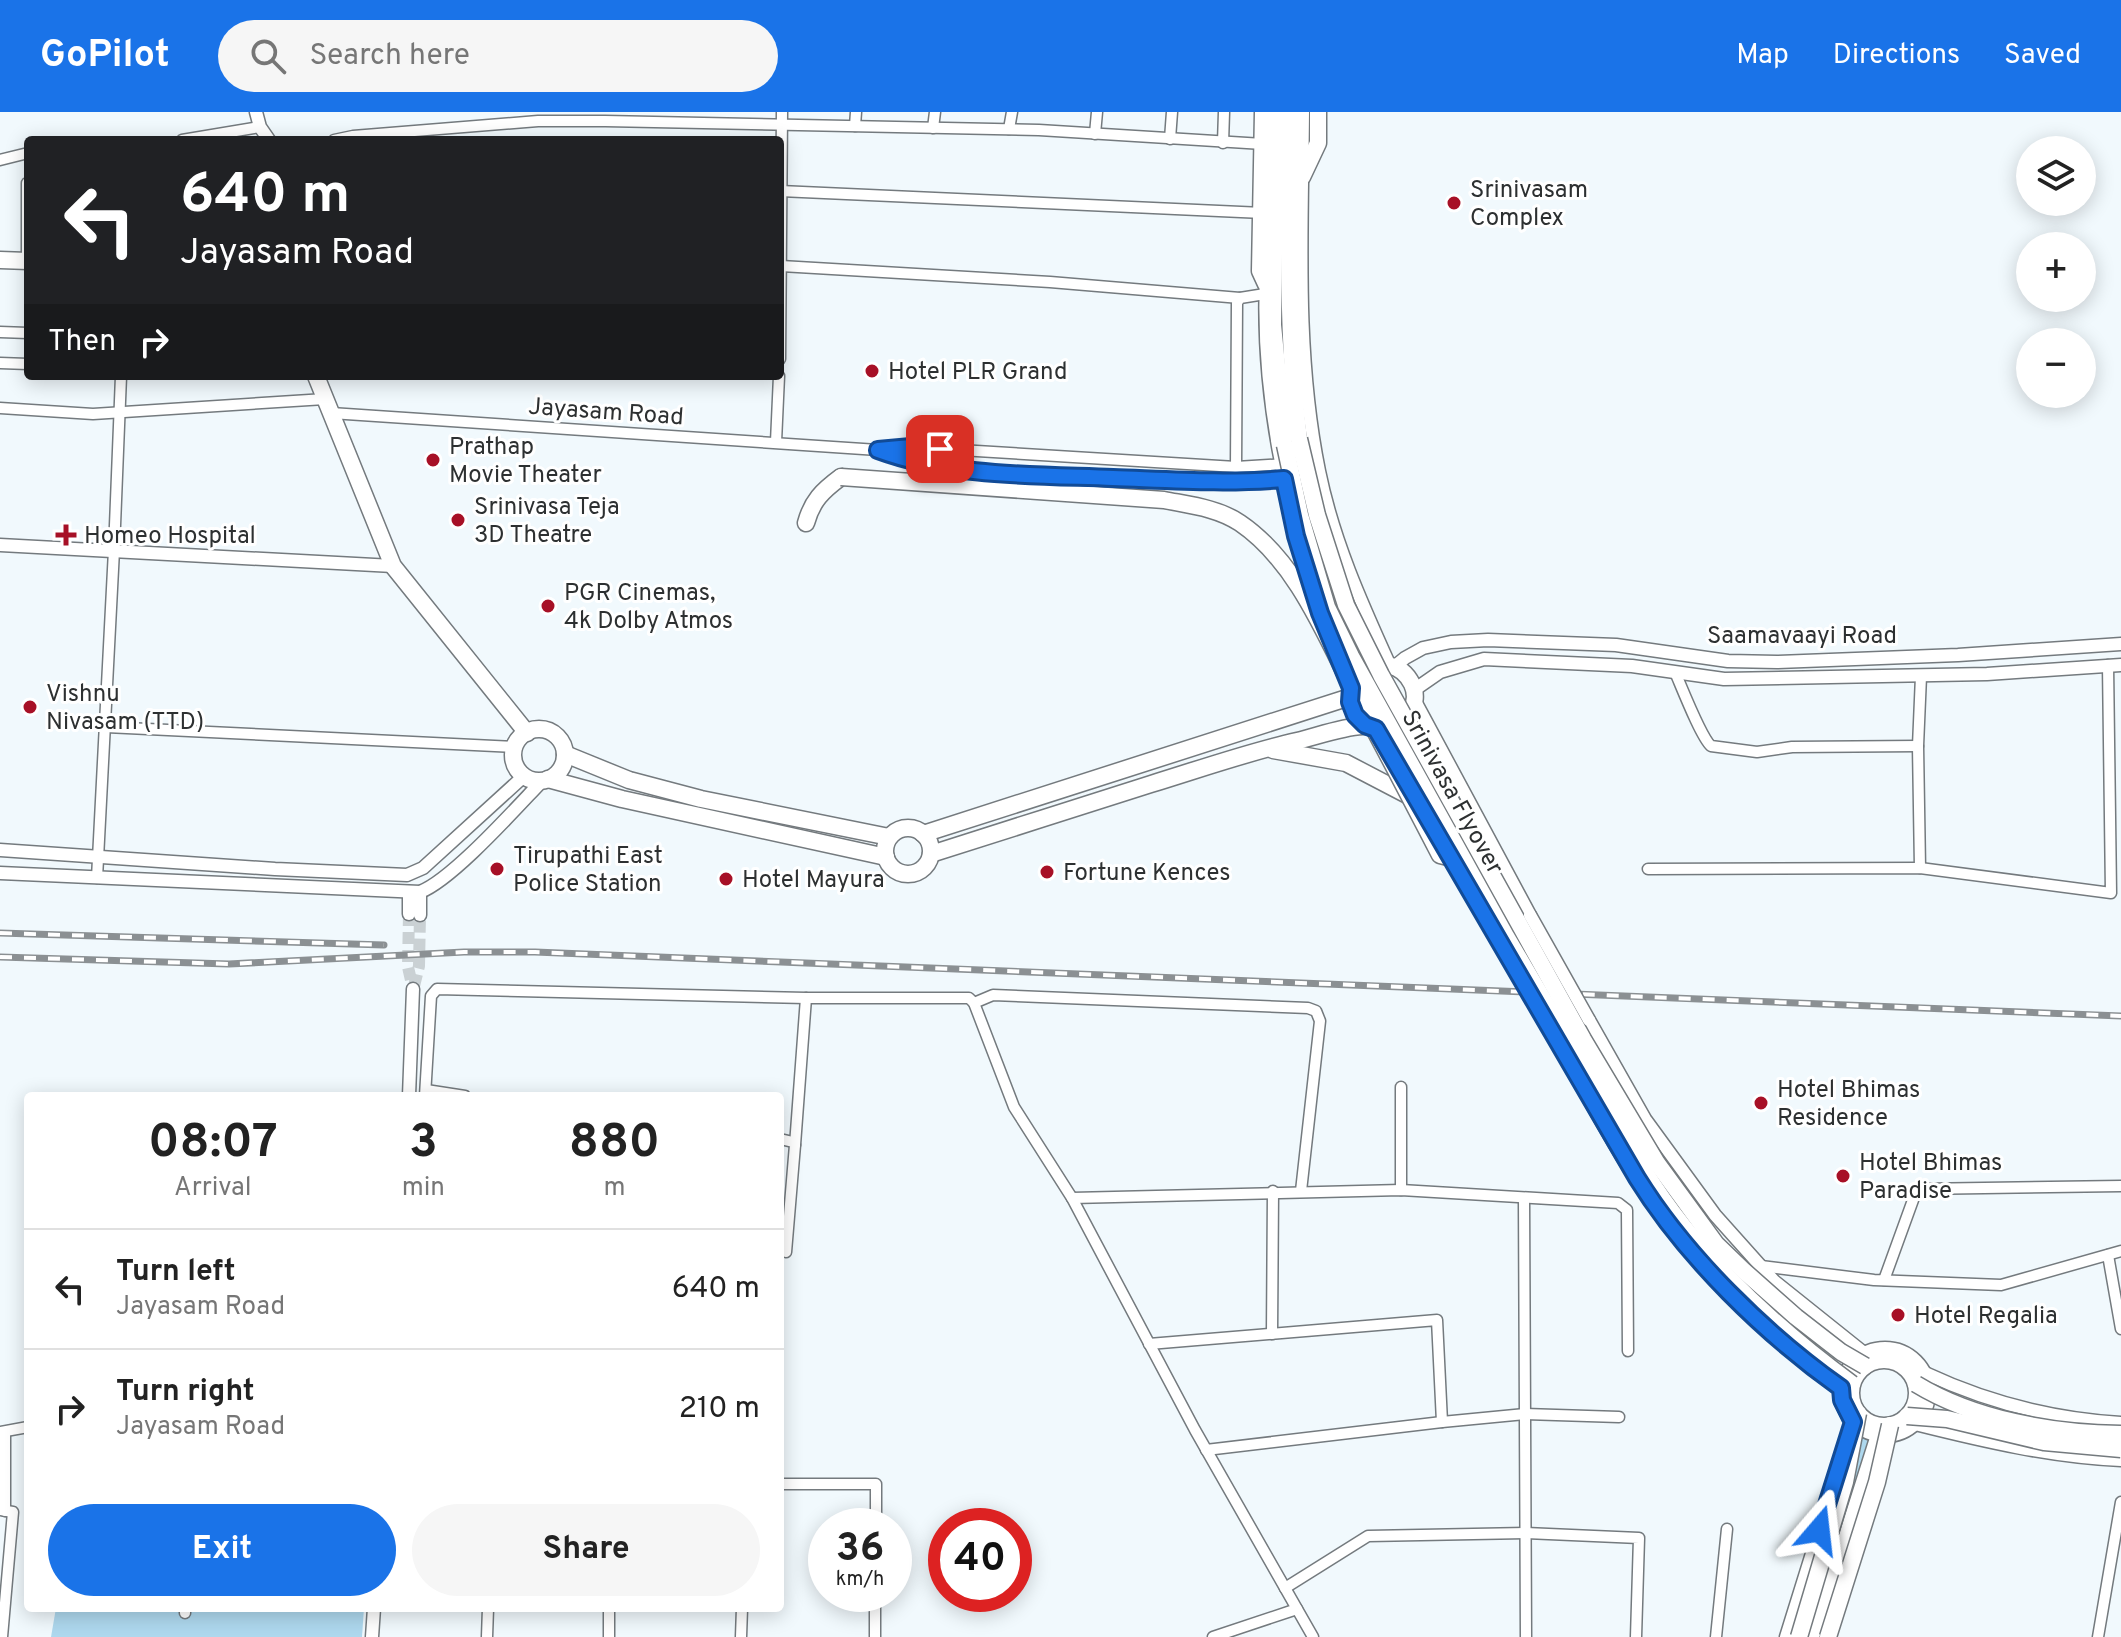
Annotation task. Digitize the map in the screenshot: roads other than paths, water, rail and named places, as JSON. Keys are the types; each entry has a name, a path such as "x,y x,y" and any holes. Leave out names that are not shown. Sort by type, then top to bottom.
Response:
{"main road":[{"path":"1263,112 1264,283"},
{"name":"Srinivasa Flyover","path":"1273,112 1273,325 1285,445 1300,515 1327,607 1464,861 1568,1044 1661,1198 1741,1291 1847,1386"},
{"name":"Srinivasa Flyover","path":"1291,112 1288,297 1292,378 1299,439 1317,515 1346,605 1381,675 1583,1039 1657,1163 1716,1244 1744,1271 1841,1352 1865,1360"},
{"path":"1302,177 1318,143 1318,112"},
{"path":"0,260 24,261"},
{"path":"318,380 393,566 527,733"},
{"path":"806,523 811,506 820,493 841,477 1164,500 1209,509 1237,521 1264,543 1285,567 1324,633 1440,855 1464,861"},
{"path":"565,754 629,780 701,799 889,837 905,829 923,834 1350,692 1363,671 1375,665 1392,666 1410,680 1414,695 1406,720 1397,726 1370,727 1265,748 931,854"},
{"path":"1350,692 1355,715 1370,727"},
{"path":"545,780 559,772 565,754 561,742 552,733 539,730 527,733 515,747 516,766 524,776 886,857 895,870 912,874 927,865 931,854 923,834"},
{"path":"1265,748 1346,763 1417,800"},
{"path":"886,857 889,837"},
{"path":"1799,1637 1845,1482 1855,1417 1847,1386 1865,1360 1895,1362 1920,1379 1935,1396 1991,1415 2045,1427 2121,1434"},
{"path":"1911,1420 1920,1379"},
{"path":"1855,1417 1884,1430 1911,1420 1947,1419 2044,1442 2121,1449"},
{"path":"1828,1637 1877,1482 1884,1430"}],"street":[{"path":"256,112 266,136"},
{"path":"748,112 748,125"},
{"path":"782,112 782,136"},
{"path":"855,126 856,112"},
{"path":"933,128 935,112"},
{"path":"1009,129 1012,112"},
{"path":"1095,134 1097,112"},
{"path":"1170,139 1172,112"},
{"path":"1223,143 1224,112"},
{"path":"1273,112 1264,283 1270,395 1296,536 1320,613 1350,692"},
{"path":"1303,112 1301,338 1316,456 1351,581 1392,666"},
{"path":"353,136 538,116 659,117 748,125 1009,129 1263,144"},
{"path":"206,136 260,127"},
{"path":"0,160 24,154"},
{"path":"784,192 1263,213"},
{"path":"784,266 1050,282 1240,298"},
{"path":"1236,467 1237,303 1264,283"},
{"path":"0,332 24,333"},
{"path":"0,363 24,364"},
{"path":"97,878 121,380"},
{"path":"776,442 779,380"},
{"name":"Jayasam Road","path":"0,408 93,414 328,406 878,450 911,447 1319,472"},
{"name":"Jayasam Road","path":"878,450 911,462 1024,475 1243,482 1283,472 1316,456"},
{"path":"0,545 393,566"},
{"name":"Saamavaayi Road","path":"1392,666 1423,648 1451,642 1488,640 1616,645 1728,661 1777,662 2121,644"},
{"name":"Saamavaayi Road","path":"1414,695 1440,672 1484,659 1577,661 1724,679 1921,676 2114,665"},
{"path":"1648,869 1920,868 2111,893 2114,665"},
{"path":"1675,672 1698,720 1700,732 1711,746 1757,752 1792,747 1918,746"},
{"path":"1920,868 1918,746 1921,676"},
{"path":"1414,695 1530,915 1645,1119 1715,1215 1774,1281 1865,1360"},
{"path":"106,727 515,747"},
{"path":"1370,727 1417,800 1649,1198 1689,1247 1759,1321 1847,1386"},
{"path":"0,850 275,869 413,874 524,776"},
{"path":"0,873 414,893 438,881 545,780"},
{"path":"414,893 414,914"},
{"path":"409,1092 413,989"},
{"path":"426,1092 431,996 437,989 806,998 964,997 974,1003 1014,1107 1072,1198 1206,1450 1313,1637"},
{"path":"974,1003 993,995 1292,1007 1316,1011 1320,1021 1301,1191"},
{"path":"786,1252 806,998"},
{"path":"1401,1087 1401,1190"},
{"path":"784,1140 795,1145"},
{"path":"1884,1280 1917,1189 2121,1186"},
{"path":"1072,1198 1401,1190 1618,1203 1627,1210 1628,1351"},
{"path":"1272,1334 1273,1191"},
{"path":"1524,1198 1526,1637"},
{"path":"1761,1266 1884,1280 2001,1285 2121,1251"},
{"path":"2108,1255 2121,1329"},
{"path":"1149,1344 1437,1320 1442,1422"},
{"path":"1920,1379 2004,1404 2121,1423"},
{"path":"1206,1450 1525,1414 1619,1417"},
{"path":"1786,1637 1855,1417"},
{"path":"1911,1420 1990,1443 2088,1459 2121,1460"},
{"path":"2,1637 13,1512 2,1510 2,1432 24,1428"},
{"path":"1813,1637 1884,1430"},
{"path":"784,1484 876,1484 876,1508"},
{"path":"2098,1637 2121,1502"},
{"path":"1716,1637 1727,1529"},
{"path":"1285,1588 1368,1536 1526,1533 1639,1538 1636,1637"},
{"path":"1213,1637 1297,1609"},
{"path":"372,1637 374,1612"},
{"path":"487,1637 488,1612"},
{"path":"609,1612 609,1637"},
{"path":"741,1637 742,1612"},
{"path":"875,1612 875,1637"}],"tunnel":[{"path":"409,914 408,967 413,989"},
{"path":"414,986 419,966 420,915"}],"railway":[{"path":"0,933 384,945"},
{"path":"0,957 229,964 464,952 535,952 2121,1016"}],"place":[{"name":"Srinivasam Complex","path":"1454,203"},
{"name":"Hotel PLR Grand","path":"872,371"},
{"name":"Prathap Movie Theater","path":"433,460"},
{"name":"Srinivasa Teja 3D Theatre","path":"458,520"},
{"name":"Homeo Hospital","path":"66,535"},
{"name":"PGR Cinemas, 4k Dolby Atmos","path":"548,606"},
{"name":"Vishnu Nivasam (TTD)","path":"30,707"},
{"name":"Tirupathi East Police Station","path":"497,869"},
{"name":"Fortune Kences","path":"1047,872"},
{"name":"Hotel Mayura","path":"726,879"},
{"name":"Hotel Bhimas Residence","path":"1761,1103"},
{"name":"Hotel Bhimas Paradise","path":"1843,1176"},
{"name":"Hotel Regalia","path":"1898,1315"}]}
